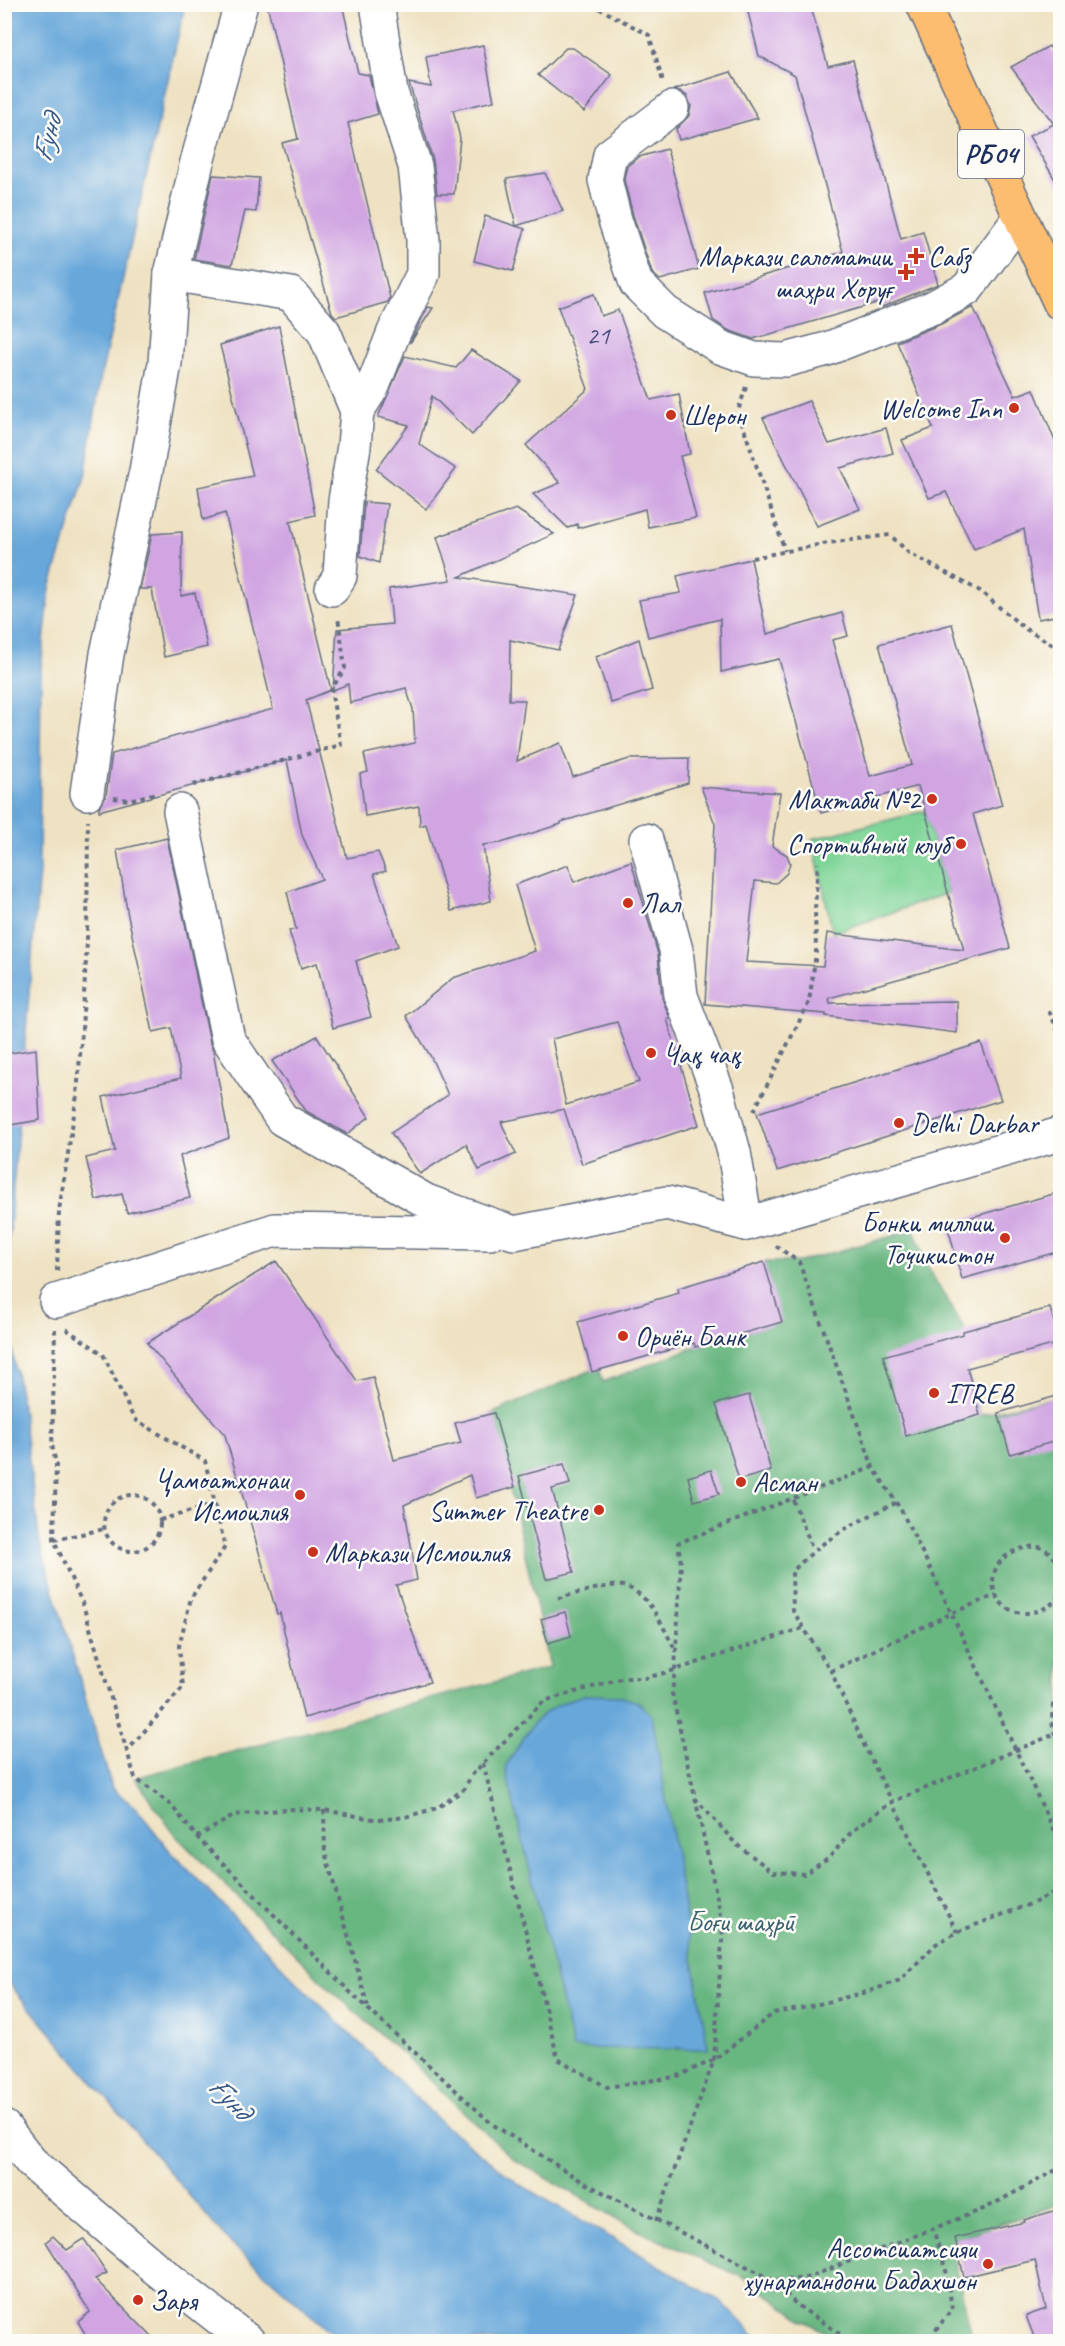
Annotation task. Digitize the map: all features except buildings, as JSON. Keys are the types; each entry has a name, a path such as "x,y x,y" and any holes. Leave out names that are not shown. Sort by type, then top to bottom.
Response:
{"main road":[{"name":"РБ04","path":"923,4 1060,301"}],"street":[{"path":"87,793 107,654 146,471 165,363 171,274 197,162 241,4"},
{"path":"357,411 373,386 394,332 423,274 423,240 415,166 391,92 377,4"},
{"path":"672,108 610,155 605,180 615,220 636,284 665,312 720,347 754,359 786,360 827,349 934,307 967,289 1020,218"},
{"path":"171,274 291,294 324,332 357,411 345,501 340,576 332,589"},
{"path":"177,796 228,1039 282,1119 426,1201 514,1233"},
{"path":"646,840 676,950 681,996 717,1090 734,1152 746,1224"},
{"path":"56,1301 275,1230 514,1233 667,1203 746,1224 1060,1134"},
{"path":"4,2127 31,2162 154,2267 249,2342"}],"path":[{"path":"591,4 649,35 672,108"},
{"path":"754,359 738,411 785,551"},
{"path":"752,558 890,535 909,553 980,591 1024,628 1060,649"},
{"path":"56,1301 59,1211 76,1095 87,942 89,874 87,793 129,800 177,796 341,745 331,690 345,668 341,628 332,589"},
{"path":"734,1152 809,1002 816,953 815,909 818,863"},
{"path":"1049,1011 1060,1035"},
{"path":"746,1224 799,1263 873,1467 896,1503 952,1613 1060,1844"},
{"path":"127,1750 183,1687 179,1646 191,1598 225,1547 205,1461 134,1419 103,1354 56,1323 52,1444 56,1464 54,1540 83,1605 135,1778 170,1804 197,1838 368,2008 492,2124 583,2182 773,2280 797,2305 852,2342"},
{"path":"656,2221 714,2060 723,1925 672,1693 681,1563 678,1543 794,1500 873,1467"},
{"path":"127,1494 142,1496 154,1505 160,1520 157,1536 145,1548 128,1551 113,1544 104,1529 105,1514 113,1501 127,1494"},
{"path":"794,1500 813,1550"},
{"path":"896,1503 848,1526 813,1550 792,1572 793,1611 831,1671 892,1802 957,1932"},
{"path":"160,1520 215,1504"},
{"path":"54,1540 104,1529"},
{"path":"1060,1568 1047,1550 1038,1546 1025,1547 1009,1554 996,1565 993,1577 996,1595 1002,1605 1019,1614 1029,1614 1046,1608 1059,1597 1060,1592"},
{"path":"558,1598 595,1589 623,1586 645,1598 676,1651"},
{"path":"831,1671 952,1613 996,1595"},
{"path":"197,1838 235,1815 287,1809 324,1810 378,1820 405,1817 437,1808 463,1790 483,1762 544,1701 624,1678 646,1678 675,1670 803,1628"},
{"path":"1060,1698 1053,1705 1052,1719 1055,1734 1060,1739"},
{"path":"694,1798 736,1844 773,1872 804,1874 828,1859 852,1831 892,1802 1055,1734"},
{"path":"483,1762 558,2059 607,2087 675,2077 714,2060 774,2013 867,1992 900,1980 936,1944 957,1932 1038,1901 1060,1889"},
{"path":"324,1810 325,1852 368,2008"},
{"path":"773,2280 809,2277 933,2229 986,2208 1060,2168"},
{"path":"912,2342 932,2335 952,2309 947,2274 933,2229"}],"green space":[{"path":"925,811 948,893 833,933 812,839"},
{"name":"Боғи шаҳрӣ","path":"914,1230 929,1270 967,1333 957,1336 980,1415 1060,1396 1060,2175 1055,2178 1060,2193 1060,2204 950,2241 973,2341 842,2341 803,2320 746,2279 641,2232 513,2159 406,2057 332,1991 175,1835 135,1778 550,1667 491,1414 599,1367 603,1382 695,1347 781,1322 764,1262 799,1262"}],"water":[{"name":"Ғунд","path":"4,5 185,5 101,375 85,476 50,588 41,668 39,871 9,1239 8,1326 21,1400 40,1544 112,1788 137,1809 170,1851 303,1988 443,2124 519,2184 722,2302 754,2335 764,2341 341,2341 228,2241 5,1979"},
{"path":"585,1695 618,1696 638,1702 652,1716 708,2049 573,2048 505,1767 536,1721 555,1706"}],"place":[{"name":"Сабз","path":"916,256"},
{"name":"Маркази саломатии шаҳри Хоруғ","path":"906,272"},
{"name":"Welcome Inn","path":"1014,408"},
{"name":"Шерон","path":"671,415"},
{"name":"Мактаби №2","path":"932,799"},
{"name":"Спортивный клуб","path":"961,844"},
{"name":"Лал","path":"628,903"},
{"name":"Чақ чақ","path":"651,1053"},
{"name":"Delhi Darbar","path":"899,1123"},
{"name":"Бонки миллии Тоҷикистон","path":"1005,1238"},
{"name":"Ориён Банк","path":"623,1336"},
{"name":"ITREB","path":"934,1393"},
{"name":"Асман","path":"741,1482"},
{"name":"Ҷамоатхонаи Исмоилия","path":"300,1495"},
{"name":"Summer Theatre","path":"599,1510"},
{"name":"Маркази Исмоилия","path":"313,1552"},
{"name":"Ассотсиатсияи ҳунармандони Бадахшон","path":"988,2264"},
{"name":"Заря","path":"138,2300"}]}
